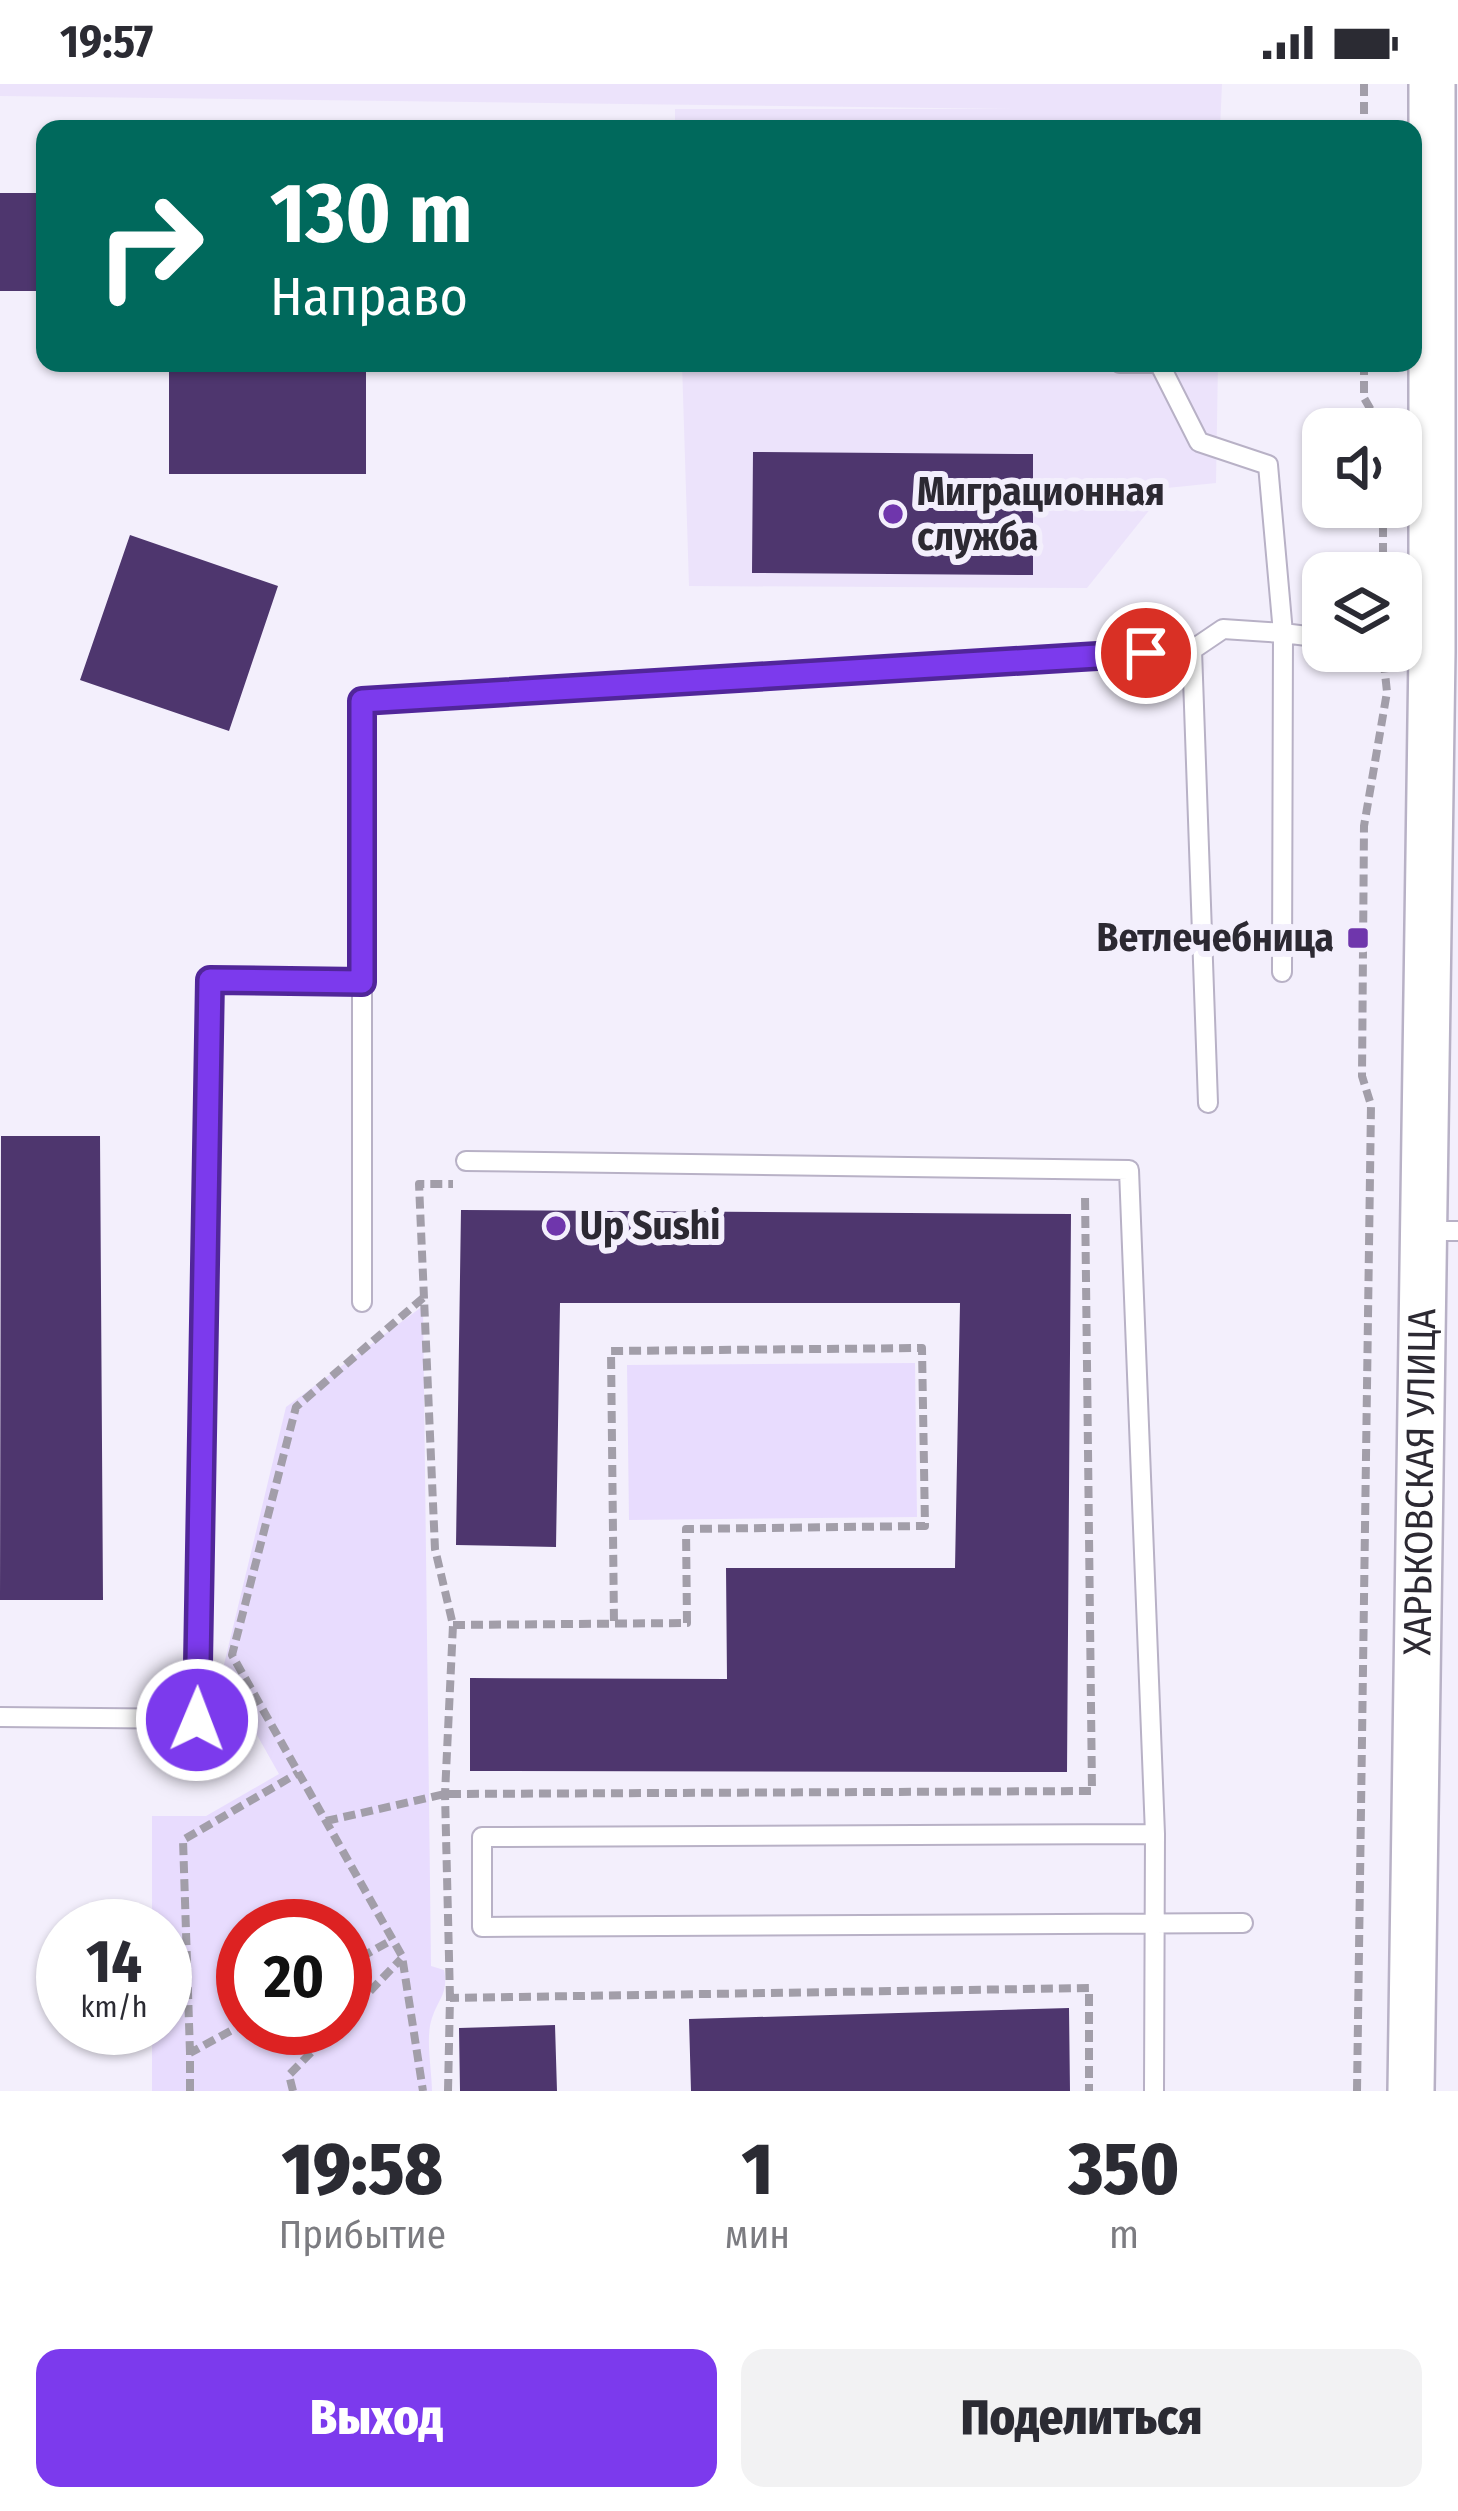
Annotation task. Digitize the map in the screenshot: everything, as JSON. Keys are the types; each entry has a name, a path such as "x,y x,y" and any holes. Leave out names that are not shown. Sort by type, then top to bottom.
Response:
{"street":[{"name":"ХАРЬКОВСКАЯ УЛИЦА","path":"1422,638 1445,592 1432,84"},
{"name":"ХАРЬКОВСКАЯ УЛИЦА","path":"1412,2091 1442,1231 1444,733 1422,668"}],"lane":[{"path":"1164,372 1199,442 1268,465 1282,633 1282,972"},
{"path":"362,1302 362,701 1192,650 1223,629 1302,635"},
{"path":"1192,650 1208,1103"},
{"path":"0,1717 197,1720 210,980 362,982"},
{"path":"466,1161 1129,1170 1155,1834 1154,2091"},
{"path":"1155,1834 482,1837 482,1927 1243,1923"}],"path":[{"path":"1364,84 1364,120"},
{"path":"1364,372 1364,398 1370,408"},
{"path":"1357,2091 1371,1105 1362,1076 1364,826 1387,692 1385,672"},
{"path":"448,2091 445,1794 453,1625 435,1549 419,1184 466,1184"},
{"path":"326,1822 445,1794 1092,1791 1085,1187"},
{"path":"423,2091 402,1958 232,1655 296,1407 424,1297"},
{"path":"453,1625 614,1624 687,1623 686,1528 925,1526 922,1348 611,1351 614,1624"},
{"path":"185,1899 183,1840 298,1773"},
{"path":"372,1951 392,1940"},
{"path":"372,1990 402,1958"},
{"path":"450,1998 1089,1988 1089,2091"},
{"path":"190,2055 190,2091"},
{"path":"293,2091 289,2075 309,2055"}],"shaded area":[{"path":"0,84 1222,84 1220,120 675,120 675,109 1013,109 0,96"},
{"path":"682,372 1218,372 1216,483 1167,488 1087,588 689,586"},
{"path":"423,1306 431,1966 444,1970 445,1978 430,2026 432,2091 152,2091 152,2055 192,2055 192,1899 152,1899 152,1816 206,1816 279,1774 222,1673 286,1407"},
{"path":"915,1363 917,1517 629,1520 627,1365"}],"building":[{"path":"0,193 36,193 36,291 0,291"},
{"path":"169,372 366,372 366,474 169,474"},
{"name":"Миграционная служба","path":"753,452 1033,454 1033,575 752,573"},
{"path":"130,535 278,586 229,731 80,680"},
{"path":"1,1136 100,1136 103,1600 0,1600"},
{"path":"461,1210 1071,1214 1067,1772 470,1771 470,1678 727,1679 726,1568 955,1568 960,1303 560,1303 556,1547 456,1545"},
{"path":"1069,2008 1070,2091 691,2091 689,2019"},
{"path":"555,2025 557,2091 460,2091 459,2028"}],"place":[{"name":"Миграционная служба","path":"893,514"},
{"name":"Ветлечебница","path":"1358,938"},
{"name":"Up Sushi","path":"556,1226"}],"route":[{"path":"197,1720 210,980 362,982 362,701 1146,653"}]}
